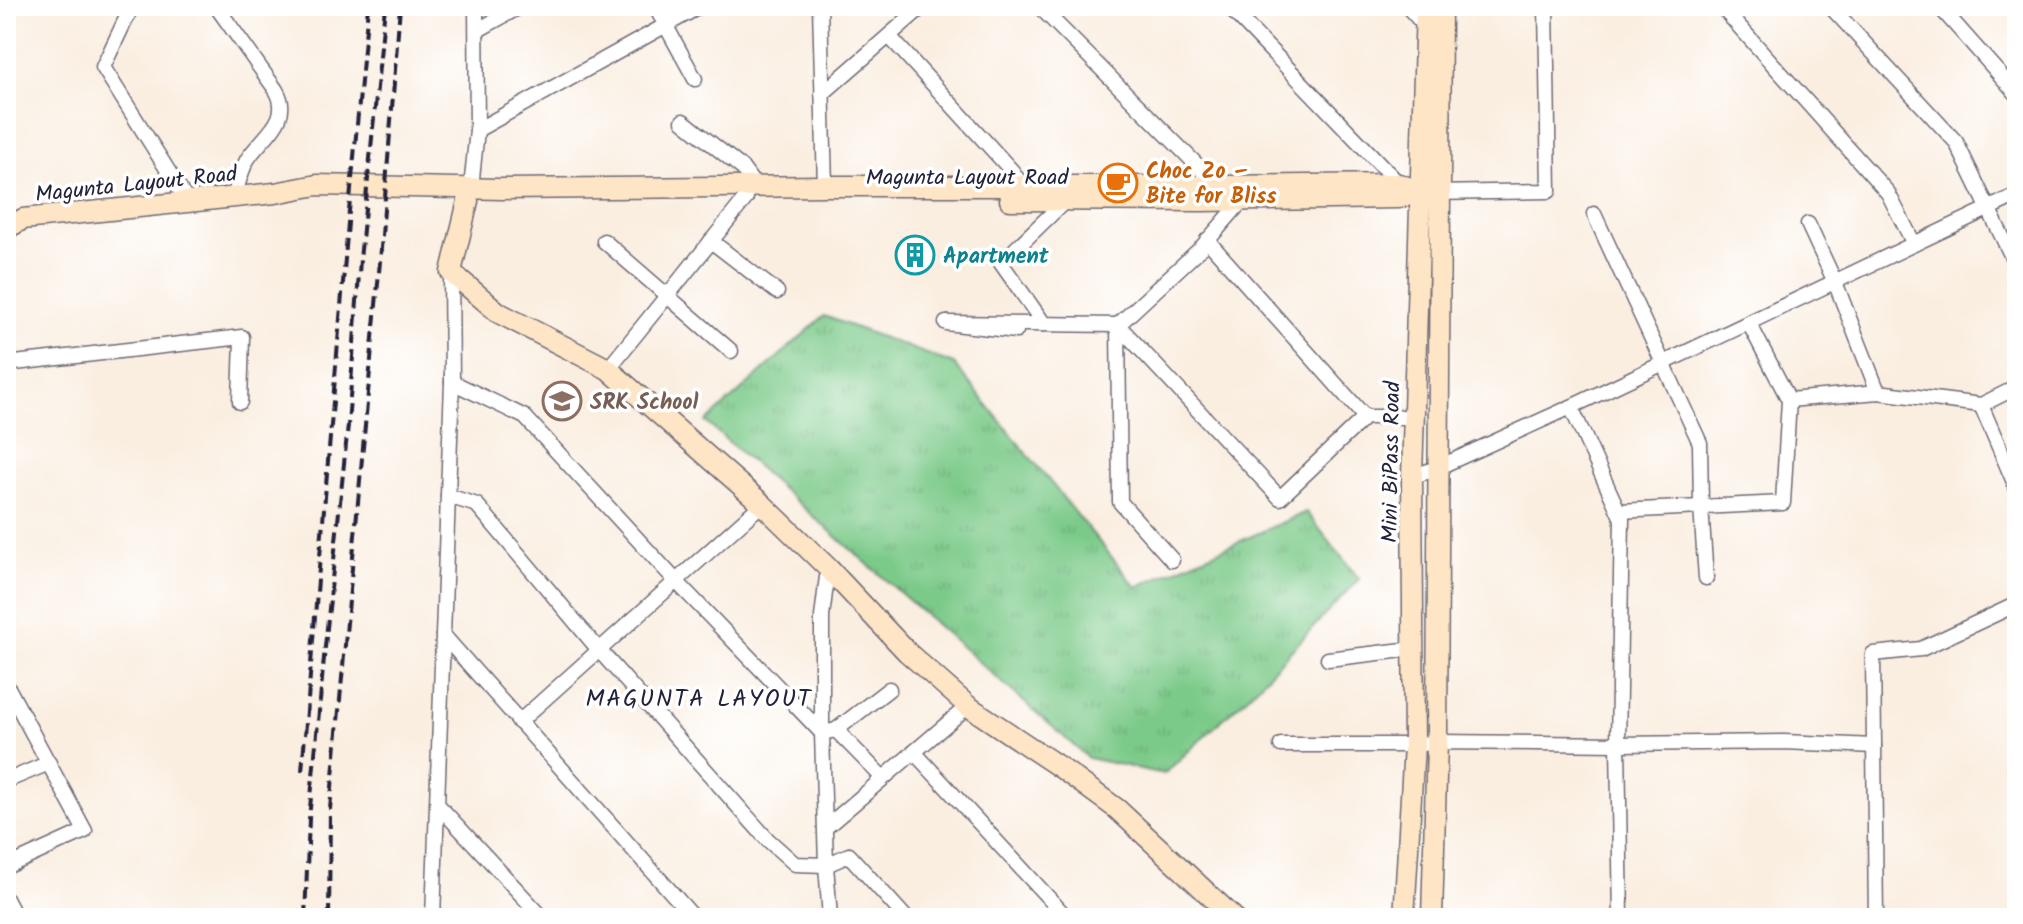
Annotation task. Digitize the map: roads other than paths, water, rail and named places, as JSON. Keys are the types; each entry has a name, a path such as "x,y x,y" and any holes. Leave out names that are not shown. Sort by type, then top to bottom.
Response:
{"street":[{"path":"132,6 103,67 187,201"},
{"path":"216,6 276,90 282,106 278,121 246,162 234,197"},
{"path":"433,918 452,382 451,272 469,194 477,130 476,6"},
{"path":"478,30 521,6"},
{"path":"655,6 695,79"},
{"path":"820,6 825,186"},
{"path":"822,94 923,6"},
{"path":"1039,6 1215,186"},
{"path":"1228,6 1399,184"},
{"path":"1407,6 1426,16"},
{"path":"1432,918 1439,467 1430,193 1441,6"},
{"path":"1430,193 1549,191 1546,6"},
{"path":"1721,6 1888,193 1914,244"},
{"path":"1830,6 1956,142 2017,267"},
{"path":"1939,6 2017,94"},
{"path":"477,130 695,9"},
{"name":"Mini BiPass Road","path":"1404,918 1414,745 1414,417 1430,193 1426,16"},
{"path":"889,36 1012,171 1022,186"},
{"path":"608,369 751,192 742,168 683,121"},
{"name":"Magunta Layout Road","path":"751,192 825,186 1399,184 1430,193"},
{"name":"Magunta Layout Road","path":"6,229 23,219 275,193 312,198 751,192 1065,201 1398,198 1430,193"},
{"path":"1412,477 1571,407 2017,195"},
{"path":"1044,324 1001,263 1065,201"},
{"path":"1016,331 946,323 1118,325 1207,240 1242,201"},
{"path":"1594,214 1700,443 1706,578"},
{"path":"1808,224 1835,282 1878,392"},
{"path":"1207,240 1365,417"},
{"path":"604,241 731,351"},
{"path":"711,241 777,292"},
{"path":"451,272 499,313 608,369 762,504 907,652 968,706 1117,809 1234,918"},
{"path":"1619,511 1783,503 1789,400 1749,323"},
{"path":"1118,325 1280,498 1365,417 1414,417"},
{"path":"1118,325 1120,502 1172,560"},
{"path":"6,364 242,337 240,402"},
{"path":"452,382 525,417 676,581 829,731 883,778"},
{"path":"1789,400 1878,392 1981,405 2017,387"},
{"path":"1981,405 2017,489"},
{"path":"1571,407 1622,519 1618,744 1621,918"},
{"path":"448,496 477,505 599,650 767,839 795,864 826,865 849,855 906,918"},
{"path":"519,722 762,504"},
{"path":"828,568 822,617 829,731 825,828 830,918"},
{"path":"1876,918 1873,654 1921,649 2017,604"},
{"path":"443,635 694,918"},
{"path":"1328,659 1412,649"},
{"path":"6,684 85,831 6,867"},
{"path":"829,731 889,689"},
{"path":"825,828 968,706"},
{"path":"1281,745 1784,742 1874,746"},
{"path":"914,752 1067,918"},
{"path":"6,781 49,763"},
{"path":"437,804 543,918"},
{"path":"6,899 16,918"}],"railway":[{"path":"302,771 368,6"},
{"path":"305,918 309,819 385,6"},
{"path":"329,918 330,809 400,6"}],"place":[{"name":"Choc Zo – Bite for Bliss","path":"1118,183"},
{"name":"Apartment","path":"915,255"},
{"name":"SRK School","path":"562,401"}],"district":[{"name":"MAGUNTA LAYOUT","path":"699,698"}]}
